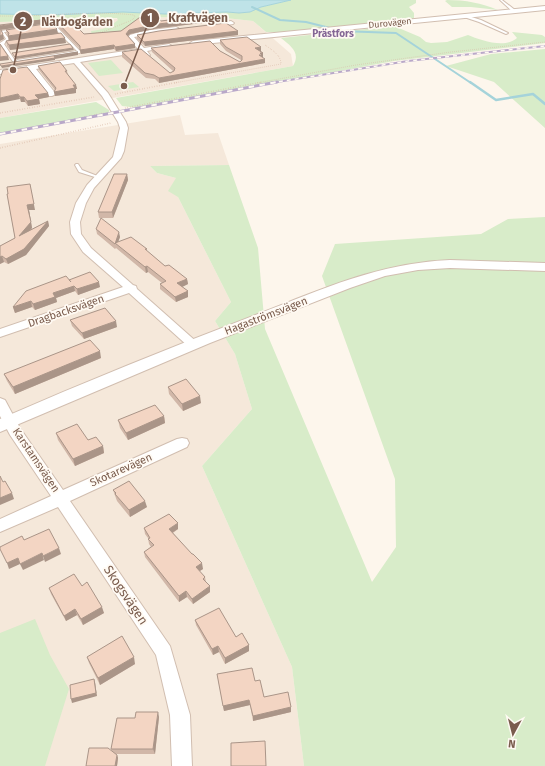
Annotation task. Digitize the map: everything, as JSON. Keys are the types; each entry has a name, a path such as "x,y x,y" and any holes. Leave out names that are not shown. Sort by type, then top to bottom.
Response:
{"street":[{"name":"Durovägen","path":"0,72 181,45 214,44 246,38 545,8"},
{"path":"202,26 231,23"},
{"path":"151,58 132,38 133,35 180,29"},
{"path":"75,60 106,95 116,110 124,128 120,151 112,165 98,177 90,187 81,203 75,222 76,234 87,250 132,288 193,344"},
{"path":"31,67 52,94"},
{"name":"Hagaströmsvägen","path":"6,423 193,344 353,282 384,273 418,266 450,265 545,267"},
{"name":"Dragbacksvägen","path":"0,333 132,288"},
{"name":"Karstamsvägen","path":"0,403 6,423 15,431 61,497"},
{"name":"Skotarevägen","path":"61,497 182,443"},
{"path":"0,526 61,497"},
{"name":"Skogsvägen","path":"61,497 164,652 180,715 182,766"}],"lane":[{"path":"501,0 514,11"},
{"path":"465,16 506,33"},
{"path":"7,63 79,52 53,25 38,27"},
{"path":"1,31 17,30"},
{"path":"1,31 8,38 1,44"},
{"path":"55,36 63,35"},
{"path":"1,44 9,42"},
{"path":"1,44 14,62"},
{"path":"64,45 72,44"},
{"path":"8,53 15,52"},
{"path":"77,165 80,171 98,177"}],"path":[{"path":"0,16 32,17 116,13 134,15 135,17 132,20 105,31 91,34"},
{"path":"0,113 281,64 281,59 267,46 246,38"},
{"path":"28,129 116,110 356,65 433,54 545,42"},
{"path":"244,67 249,70"},
{"path":"175,78 180,82"},
{"path":"0,148 122,121"}],"shaded area":[{"path":"207,16 253,21 291,54 293,66 0,118 0,22"},
{"path":"180,115 185,135 218,133 229,165 150,166 157,173 176,178 178,197 231,302 215,321 235,354 252,409 202,466 292,667 304,766 0,766 0,144"}],"green space":[{"path":"291,0 416,0 416,3 409,7 414,13 414,18 408,21 287,32 266,32 253,21 207,16 139,18 139,22 129,31 92,35 91,31 112,25 118,20 117,18 0,22 0,14 52,15 123,12 165,14 239,13 250,12 261,7"},
{"path":"445,1 473,2 498,10 471,7 452,7"},
{"path":"394,26 431,43 447,42 468,35 492,42 506,43 517,38 512,32 542,35 545,37 545,43 394,61 139,108 122,106 116,98 293,66 296,57 294,50 281,38"},
{"path":"545,49 545,128 494,82 446,66 491,54"},
{"path":"111,60 123,73 99,76 88,63"},
{"path":"133,82 139,87 114,91 108,86"},
{"path":"96,102 109,110 109,113 0,134 0,118"},
{"path":"229,165 258,248 265,329 372,582 396,547 395,479 322,276 335,244 481,234 508,219 545,217 545,766 304,766 292,667 202,466 252,409 235,354 215,321 231,302 178,197 168,191 176,178 157,173 150,166"},
{"path":"35,619 50,655 69,689 45,766 0,766 0,633"}],"water":[{"path":"0,0 291,0 261,7 250,12 239,13 165,14 123,12 52,15 0,14"}],"building":[{"path":"155,14 161,21 208,15 211,18 158,24 129,30 126,34 135,44 115,47 114,45 80,50 80,46 54,19 63,18 65,20 70,20 84,34 121,31 143,15"},
{"path":"49,19 0,26 0,25"},
{"path":"51,23 57,29 8,36 9,33 6,30"},
{"path":"226,23 238,31 144,42 137,35 159,31"},
{"path":"0,28 3,34 0,36"},
{"path":"61,33 65,38 9,45 6,41"},
{"path":"247,37 261,47 255,48 263,53 260,53 262,55 259,55 265,59 159,78 145,73 122,52 141,49 170,73 174,71 175,68 151,48 210,41 220,51 240,62 242,60 242,56 226,47 220,40"},
{"path":"0,44 8,56 0,57"},
{"path":"70,44 73,48 15,57 12,53"},
{"path":"78,52 54,56 55,58 1,66 0,64"},
{"path":"60,62 76,85 73,85 75,88 54,92 56,88 38,66"},
{"path":"27,67 48,93 35,95 39,99 27,101 24,97 20,97 18,94 0,98 0,79 3,70"},
{"path":"114,174 127,174 112,212 98,212"},
{"path":"30,184 34,204 27,205 31,222 19,236 48,221 24,249 6,259 2,256 0,257 0,246 15,238 7,187"},
{"path":"101,218 119,232 115,244 96,229"},
{"path":"131,237 147,249 145,249 165,266 169,265 187,279 177,283 188,291 175,297 160,284 166,281 147,266 145,267 115,243"},
{"path":"90,272 99,282 77,289 74,286 53,293 55,297 33,304 31,301 13,307 26,291 66,276 69,280"},
{"path":"105,308 116,321 82,333 70,320"},
{"path":"90,340 100,351 13,387 4,374"},
{"path":"186,379 200,396 182,404 168,387"},
{"path":"155,405 164,416 126,433 118,420"},
{"path":"77,424 88,440 96,437 103,446 73,459 56,433"},
{"path":"0,476 3,482 5,481 12,493 0,498"},
{"path":"129,481 145,501 129,510 113,490"},
{"path":"169,514 178,523 169,529 202,563 196,567 205,577 203,579 210,586 192,599 186,591 179,596 144,552 154,545 148,539 150,538 144,528"},
{"path":"49,529 59,548 43,556 42,553 20,564 18,558 7,563 0,547 22,536 24,540"},
{"path":"74,574 82,586 87,582 102,607 81,619 75,609 64,616 49,588"},
{"path":"219,608 236,637 242,633 249,645 225,658 218,646 212,649 195,620"},
{"path":"122,636 134,657 98,678 87,657"},
{"path":"252,668 255,681 260,680 264,697 288,692 291,707 253,716 249,700 223,706 217,674"},
{"path":"94,679 96,693 71,699 70,685"},
{"path":"136,712 158,712 153,749 111,749 117,718 135,718"},
{"path":"265,741 266,766 231,766 231,743"},
{"path":"89,748 108,748 117,755 115,766 86,766"}],"waterway":[{"path":"252,7 280,20 306,22 330,28"},
{"path":"340,31 396,33 471,83"},
{"path":"470,82 496,100 533,94 545,104"}],"railway":[{"path":"276,82 408,61 545,46"},
{"path":"0,134 276,82"},
{"path":"271,83 276,82"}],"place":[{"name":"Närbogården","path":"13,70"},
{"name":"Kraftvägen","path":"124,86"}],"district":[{"name":"Prästfors","path":"333,34"}]}
